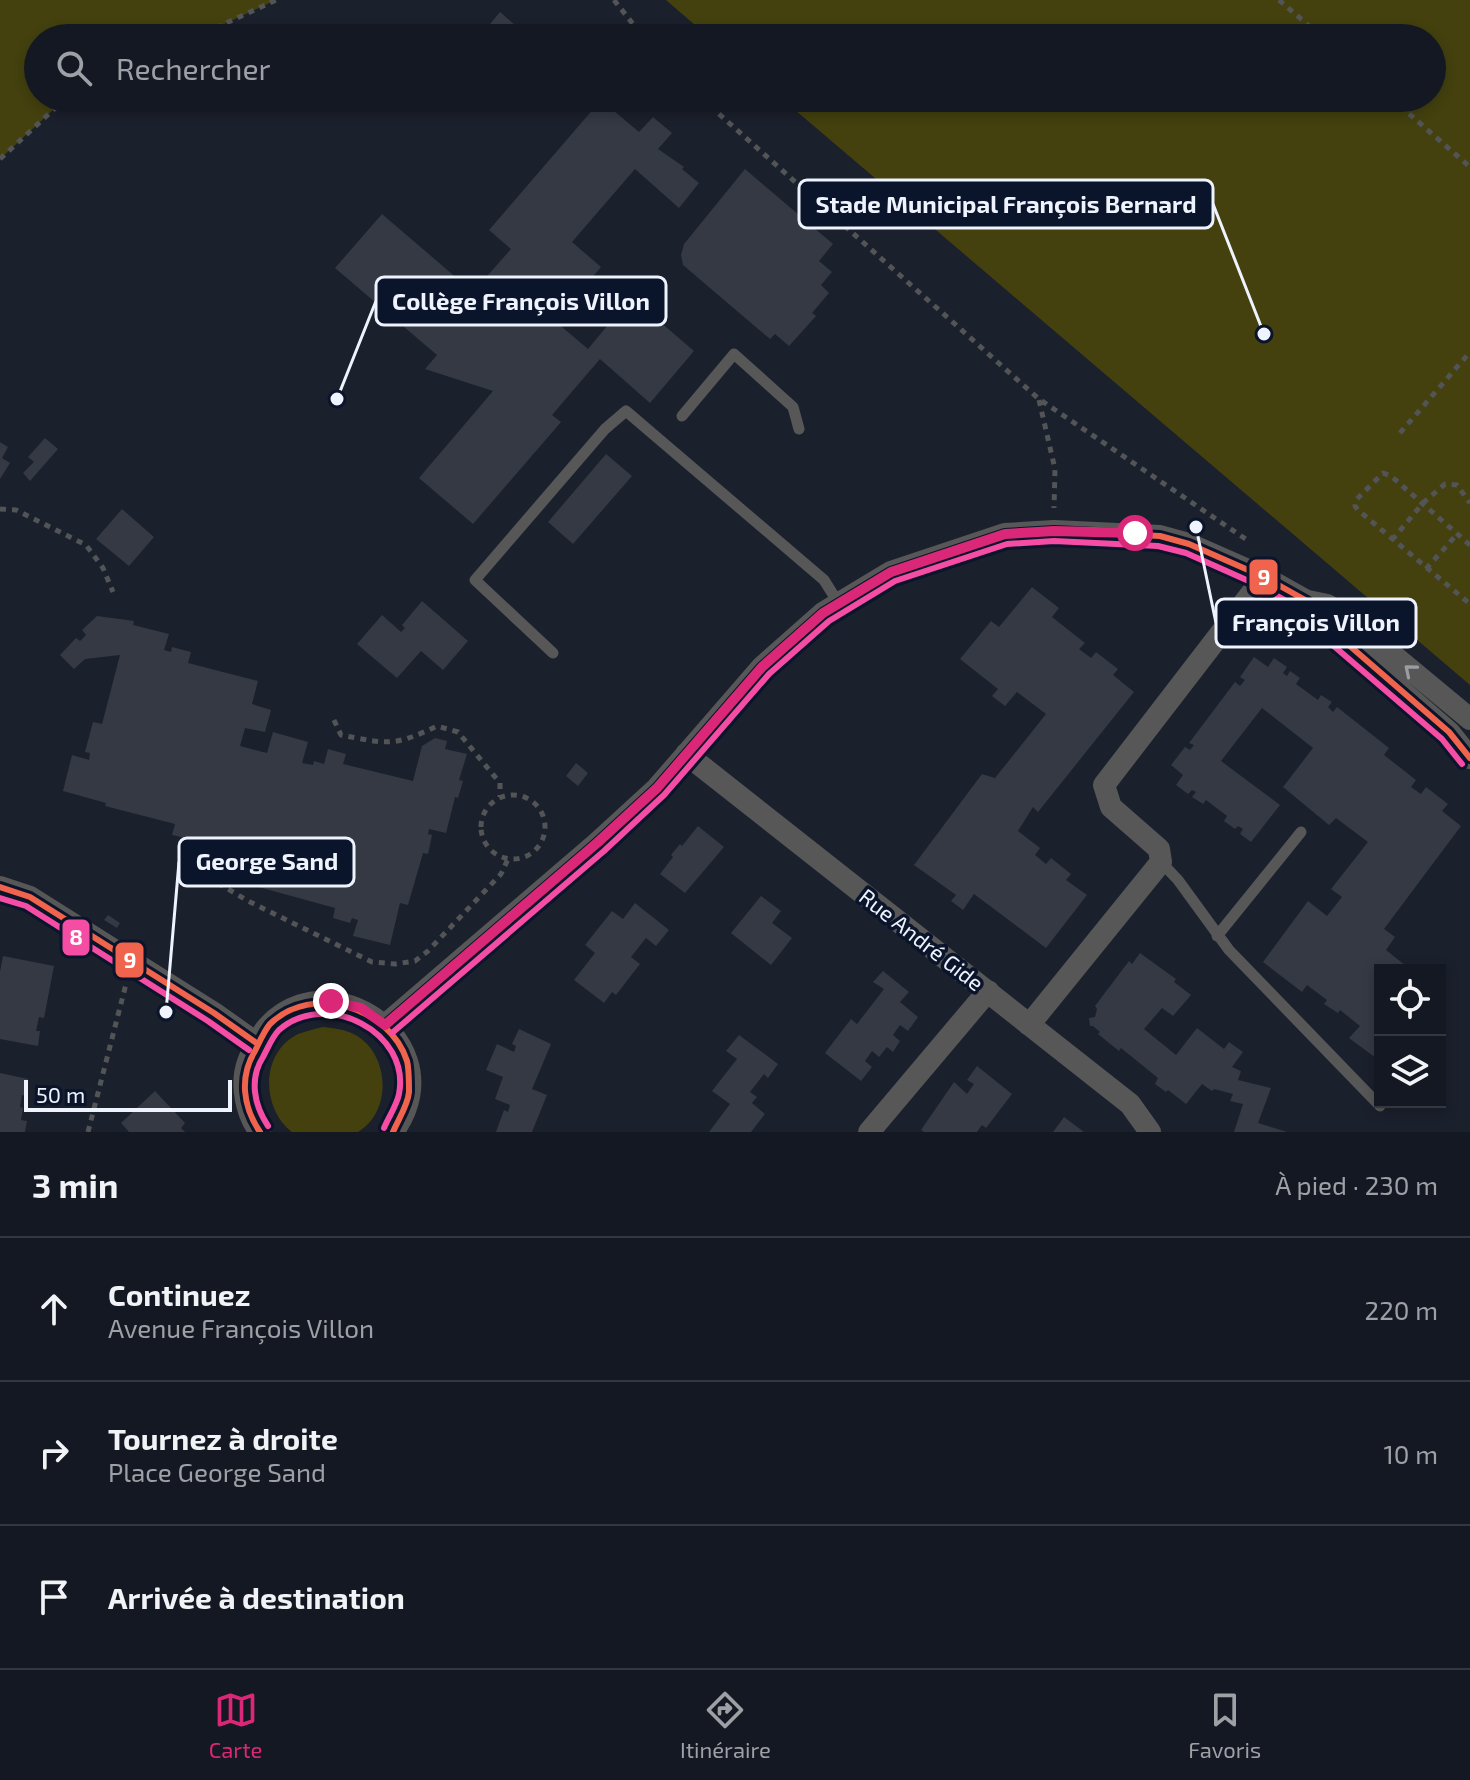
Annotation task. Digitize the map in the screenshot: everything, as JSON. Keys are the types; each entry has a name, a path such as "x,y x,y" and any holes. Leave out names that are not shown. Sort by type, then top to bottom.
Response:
{"street":[{"path":"385,1025 657,788 762,667 823,613 891,572 1005,534 1054,531 1160,536 1189,544 1264,577 1307,601 1327,605 1347,617 1470,719"},
{"path":"1029,1025 1161,862 1159,849 1111,807 1104,785 1264,577"},
{"path":"1307,601 1328,627 1449,732 1470,758"},
{"name":"Rue André Gide","path":"686,754 1130,1104 1150,1132"},
{"path":"0,887 30,897 255,1042"},
{"path":"869,1132 988,991"},
{"path":"260,1132 246,1101 245,1070 255,1042 275,1019 301,1005 331,1001 361,1008 385,1025 401,1046 409,1071 409,1097 401,1122 393,1132"}],"lane":[{"path":"682,416 734,354 793,407 799,429"},
{"path":"553,653 475,580 605,429 626,411 824,580 839,604"},
{"path":"1217,936 1301,832"},
{"path":"1161,862 1178,880 1217,936 1374,1100"}],"path":[{"path":"224,24 276,0"},
{"path":"614,0 633,24"},
{"path":"1279,0 1307,24"},
{"path":"0,159 51,112"},
{"path":"717,112 1039,399 1251,543"},
{"path":"1407,112 1470,167"},
{"path":"1400,433 1470,352"},
{"path":"1039,399 1055,469 1054,531"},
{"path":"1470,545 1391,476 1383,473 1356,500 1358,510 1470,604"},
{"path":"1392,540 1423,503 1445,484 1457,485 1470,503"},
{"path":"0,509 16,510 86,545 103,568 113,592"},
{"path":"1426,569 1457,534"},
{"path":"334,720 341,735 388,744 408,740 437,726 458,732 500,783 500,797"},
{"path":"521,794 532,800 546,826 536,851 525,857 508,859 494,854 482,834 484,813 500,797 521,794"},
{"path":"218,883 372,962 395,964 415,961 428,951 501,874 508,859"},
{"path":"88,1132 132,960"}],"shaded area":[{"path":"0,0 276,0 224,24 24,24 24,112 51,112 0,159"},
{"path":"666,0 1470,0 1470,685 797,112 1446,112 1446,24 694,24"},
{"path":"323,1027 346,1031 362,1040 379,1064 382,1095 378,1109 370,1122 358,1132 292,1132 282,1122 270,1095 271,1067 277,1054 298,1034"}],"building":[{"path":"500,12 514,24 490,24"},
{"path":"591,112 615,112 639,132 653,117 672,133 658,149 684,167 682,169 699,183 679,208 635,169 572,242 601,267 555,321 588,349 631,297 694,351 650,403 600,359 552,415 561,422 473,524 419,478 493,391 425,369 437,355 335,268 382,214 473,292 511,249 489,230"},
{"path":"745,169 833,244 819,261 832,272 821,285 829,293 812,313 816,316 789,346 775,334 770,339 683,265 681,255 684,244"},
{"path":"45,438 58,449 30,481 23,473 34,462 28,457"},
{"path":"0,442 8,447 2,458 10,463 0,479"},
{"path":"606,454 632,476 573,544 548,522"},
{"path":"122,509 154,537 129,566 96,539"},
{"path":"1032,587 1059,608 1052,617 1085,643 1079,649 1091,658 1096,652 1118,669 1113,675 1134,692 1038,812 1033,807 1018,831 1040,848 1035,855 1046,864 1051,858 1071,874 1066,880 1087,895 1046,948 974,894 963,910 951,901 956,895 914,865 982,774 995,778 1046,714 1017,692 1005,706 992,696 998,689 960,659 991,621 999,627"},
{"path":"422,601 468,641 443,670 421,651 397,678 357,644 382,615 401,632 405,628 402,625"},
{"path":"97,616 134,621 133,625 169,634 164,650 171,652 172,647 191,652 188,663 258,681 252,704 271,710 265,732 245,728 240,746 267,753 273,732 308,742 302,763 313,765 314,761 324,764 328,749 346,754 343,764 413,781 422,746 435,738 447,741 445,749 467,754 459,780 463,781 458,798 455,797 446,833 429,829 428,834 432,835 428,854 423,853 408,905 400,903 390,945 353,936 358,920 352,918 350,923 333,918 335,908 248,884 255,855 225,847 223,856 187,846 190,839 172,835 175,824 105,806 106,803 63,791 72,755 89,760 90,753 85,752 93,722 102,724 120,655 85,659 74,669 60,655 76,638 80,641 86,635 82,630"},
{"path":"1254,657 1268,667 1274,658 1287,667 1283,673 1287,676 1290,671 1300,678 1296,684 1318,700 1321,695 1332,702 1328,707 1333,712 1337,707 1389,748 1384,755 1416,780 1411,787 1421,794 1426,787 1448,804 1442,811 1461,826 1384,929 1395,937 1386,950 1404,964 1374,964 1374,1057 1349,1038 1360,1026 1340,1010 1338,1013 1324,1004 1327,1000 1307,985 1302,992 1263,962 1308,901 1327,916 1342,897 1331,889 1368,842 1336,818 1329,825 1283,787 1313,748 1262,708 1221,761 1280,805 1251,842 1240,834 1243,829 1238,826 1235,829 1224,821 1227,816 1206,800 1203,804 1192,797 1196,792 1192,790 1188,794 1176,785 1183,775 1171,765 1185,747 1190,750 1194,745 1189,743 1235,682 1240,686 1245,680 1240,677"},
{"path":"576,763 588,773 578,786 566,776"},
{"path":"698,826 724,847 685,893 660,874 673,857 671,855"},
{"path":"761,896 781,911 772,923 792,938 771,965 731,933"},
{"path":"635,903 669,930 656,946 646,938 631,957 640,964 616,995 612,992 604,1003 574,980 595,953 585,945 612,911 623,919"},
{"path":"108,915 120,923 117,928 104,920"},
{"path":"1140,953 1176,979 1174,982 1191,995 1173,1016 1162,1008 1144,1029 1176,1055 1197,1028 1224,1049 1229,1042 1243,1052 1232,1067 1241,1071 1238,1080 1271,1088 1258,1123 1287,1132 1234,1132 1243,1104 1230,1101 1233,1094 1212,1091 1202,1084 1186,1104 1155,1084 1158,1078 1090,1026 1089,1018 1095,1017 1095,1006 1129,961 1132,964"},
{"path":"3,956 54,966 44,1018 39,1017 36,1031 40,1031 38,1046 0,1039 0,972"},
{"path":"883,971 909,992 900,1002 918,1017 908,1031 900,1025 893,1035 900,1041 893,1052 887,1047 879,1057 872,1051 865,1061 872,1067 861,1081 825,1053 851,1019 857,1024 884,989 873,982"},
{"path":"161,1006 174,1013 170,1019 158,1011"},
{"path":"519,1029 551,1044 532,1089 547,1095 532,1132 496,1132 504,1110 508,1112 510,1105 495,1099 503,1077 486,1070 497,1044 514,1052 516,1046 512,1044"},
{"path":"739,1035 778,1064 768,1078 764,1074 750,1092 757,1097 752,1103 765,1114 751,1132 709,1132 730,1104 712,1091 737,1059 726,1051"},
{"path":"977,1066 1012,1094 986,1128 982,1125 977,1132 921,1130 954,1082 967,1094 974,1084 967,1080"},
{"path":"0,1073 28,1079 26,1096 22,1095 20,1107 23,1108 21,1120 27,1121 25,1132 0,1132"},
{"path":"155,1091 185,1123 181,1128 185,1132 129,1132 121,1123"},
{"path":"1064,1117 1084,1132 1053,1132"}],"transit line":[{"name":"9","path":"385,1025 657,788 762,667 823,613 891,572 1005,534 1054,531 1160,536 1189,544 1264,577 1307,601 1328,627 1449,732 1470,758"},
{"name":"8","path":"392,1033 604,851 664,795 769,674 829,621 895,581 1007,544 1054,541 1158,546 1186,553 1260,586 1300,609 1321,635 1442,739 1462,764"},
{"name":"9","path":"0,887 30,897 255,1042"},
{"name":"8","path":"0,898 26,906 249,1050"},
{"name":"9","path":"260,1132 247,1102 245,1081 250,1061 262,1037 270,1024 287,1012 307,1005 327,1003 367,1015 398,1042 407,1061 409,1092 393,1132"},
{"name":"8","path":"268,1126 255,1092 259,1065 279,1030 298,1018 319,1014 341,1016 361,1023 379,1036 392,1052 399,1072 399,1094 384,1128"}],"place":[{"name":"Stade Municipal François Bernard","path":"1264,334"},
{"name":"Collège François Villon","path":"337,399"},
{"name":"François Villon","path":"1196,527"},
{"name":"George Sand","path":"166,1012"}],"route":[{"path":"331,1001 361,1008 385,1025 657,788 762,667 823,613 891,572 1005,534 1039,531 1135,533"}]}
